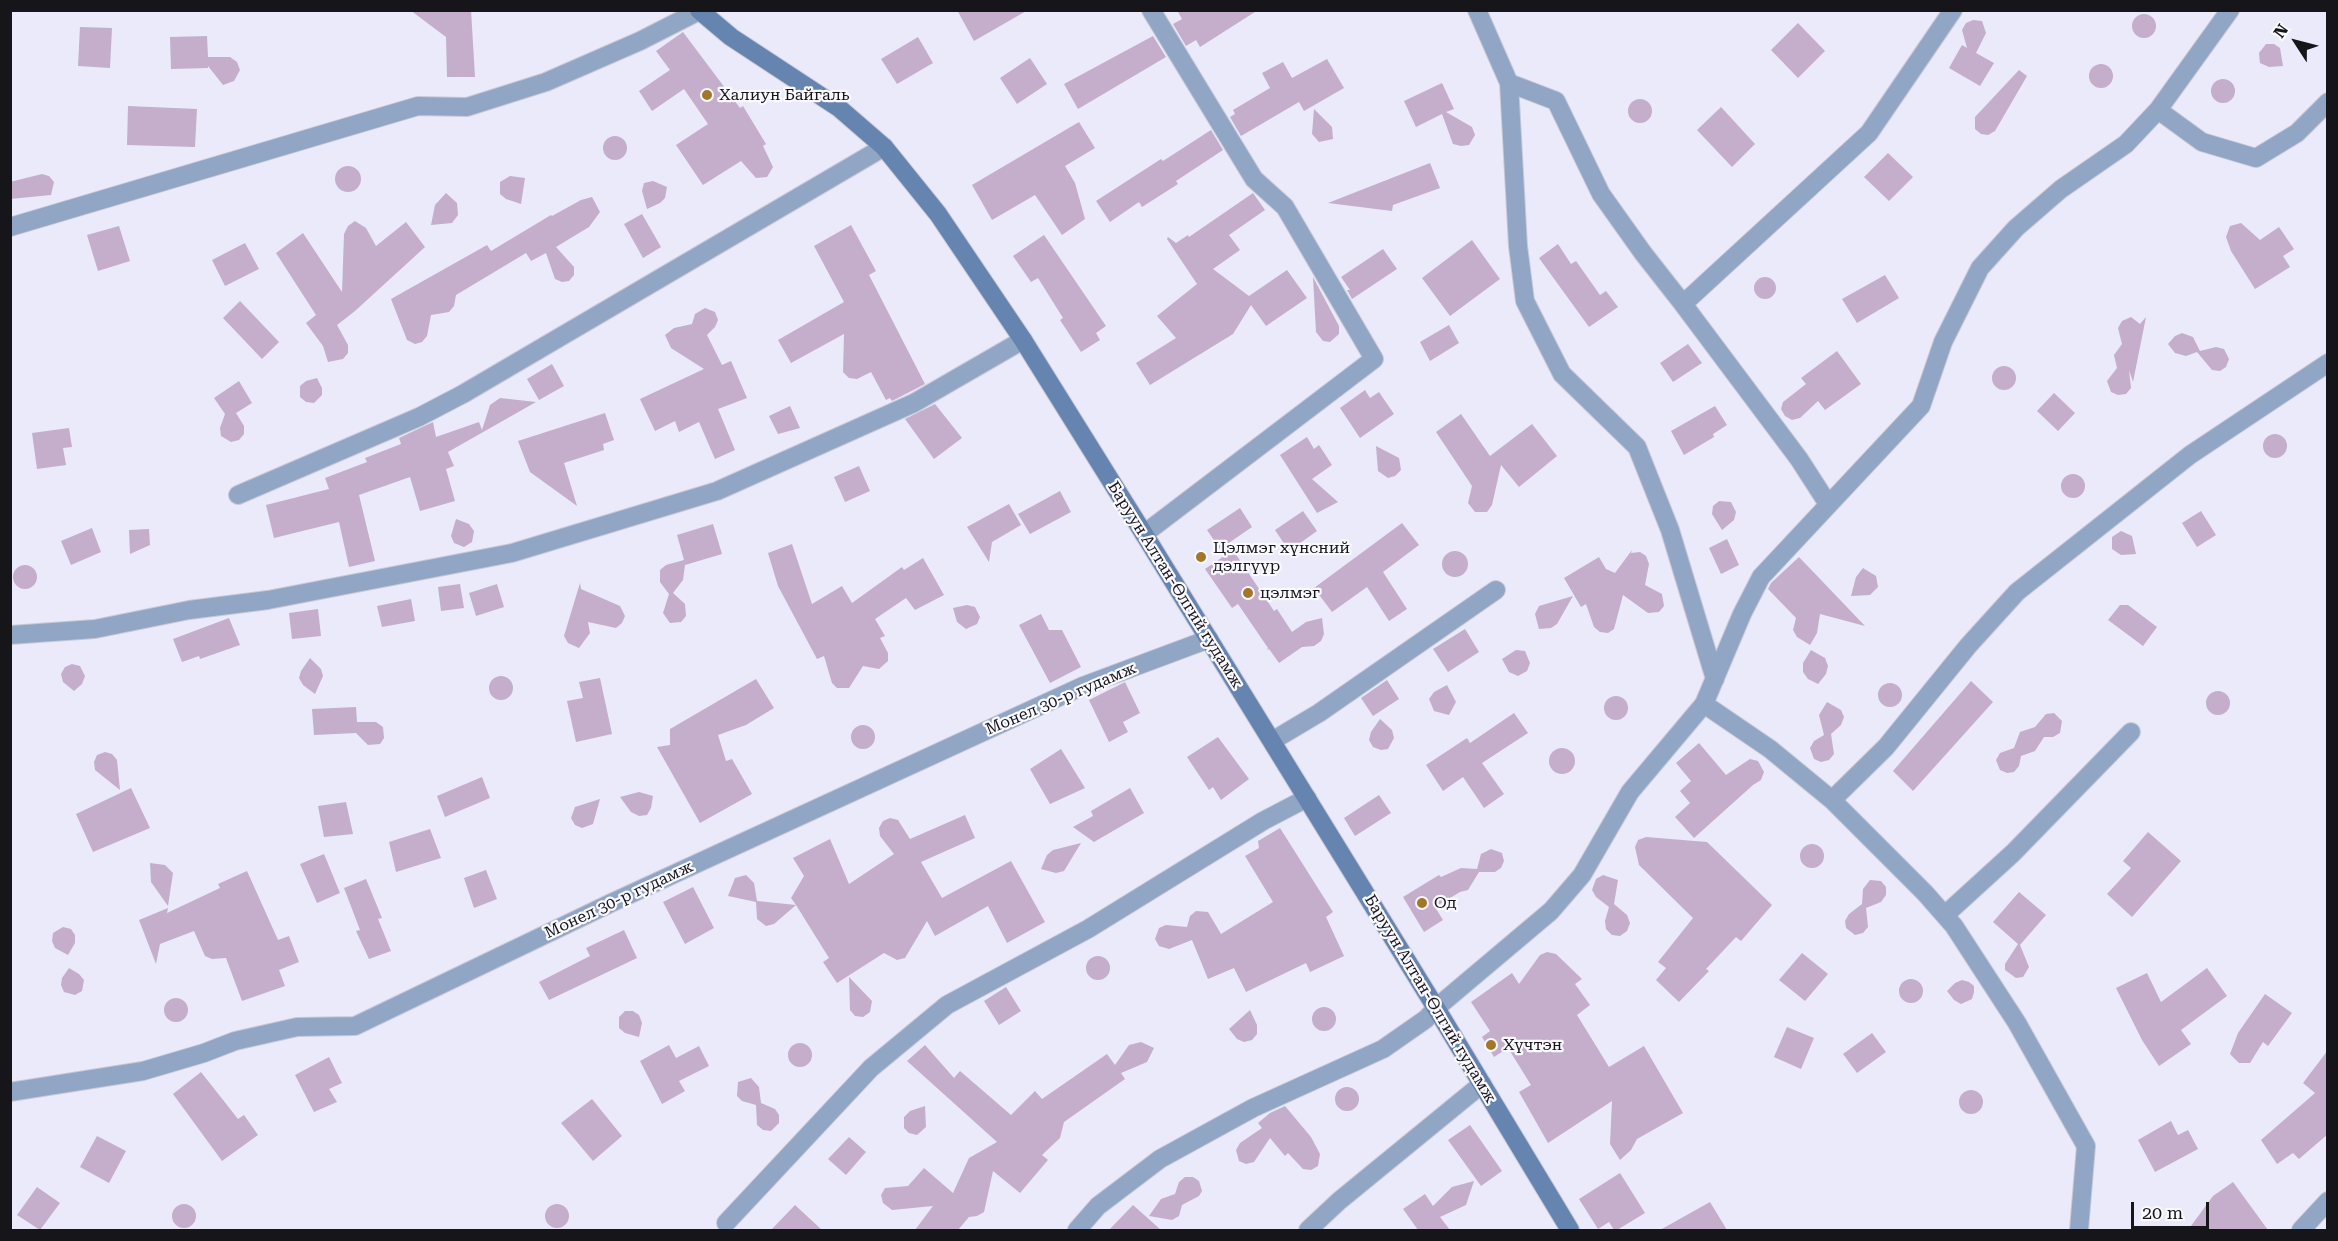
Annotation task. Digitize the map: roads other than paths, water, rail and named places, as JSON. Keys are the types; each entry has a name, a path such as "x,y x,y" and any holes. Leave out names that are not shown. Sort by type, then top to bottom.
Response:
{"main road":[{"name":"Баруун Алтан-Өлгий гудамж","path":"699,11 731,37 839,108 884,147 938,214 1023,340 1144,534 1570,1230"}],"street":[{"path":"1144,534 1374,359 1284,207 1254,179 1151,10"},
{"path":"1478,10 1509,82 1518,246 1525,301 1562,374 1637,447 1670,530 1715,679"},
{"path":"1683,304 1869,133 1953,10"},
{"path":"1077,1230 1098,1206 1160,1159 1253,1108 1383,1049 1426,1019 1551,911 1582,875 1630,792 1704,704 1742,614 1761,577 1921,406 1943,342 1980,268 2016,228 2061,189 2126,144 2158,110 2230,10"},
{"path":"10,227 418,106 467,107 546,82 640,41 699,11"},
{"path":"1509,82 1556,101 1601,194 1642,253 1799,459 1828,504"},
{"path":"2158,110 2202,142 2256,158 2297,133 2328,102"},
{"path":"238,495 419,417 463,394 884,147"},
{"path":"10,635 105,627 189,610 267,600 512,553 717,490 914,403 1023,340"},
{"path":"1832,800 1886,747 1968,646 2018,592 2190,455 2328,363"},
{"path":"1272,741 1319,713 1496,590"},
{"name":"Монел 30-р гудамж","path":"10,1092 143,1071 235,1041 297,1028 355,1026 611,903 1083,686 1209,639"},
{"path":"1704,704 1770,749 1832,800 1925,892 1954,926 2017,1023 2086,1146 2079,1230"},
{"path":"1945,915 2013,853 2131,732"},
{"path":"726,1223 871,1068 947,1005 1088,929 1263,821 1307,798"},
{"path":"1308,1230 1339,1201 1482,1084"},
{"path":"2301,1230 2328,1201"}],"place":[{"name":"Халиун Байгаль","path":"707,95"},
{"name":"Цэлмэг хүнсний дэлгүүр","path":"1201,557"},
{"name":"цэлмэг","path":"1248,593"},
{"name":"Од","path":"1422,903"},
{"name":"Хүчтэн","path":"1491,1045"}]}
